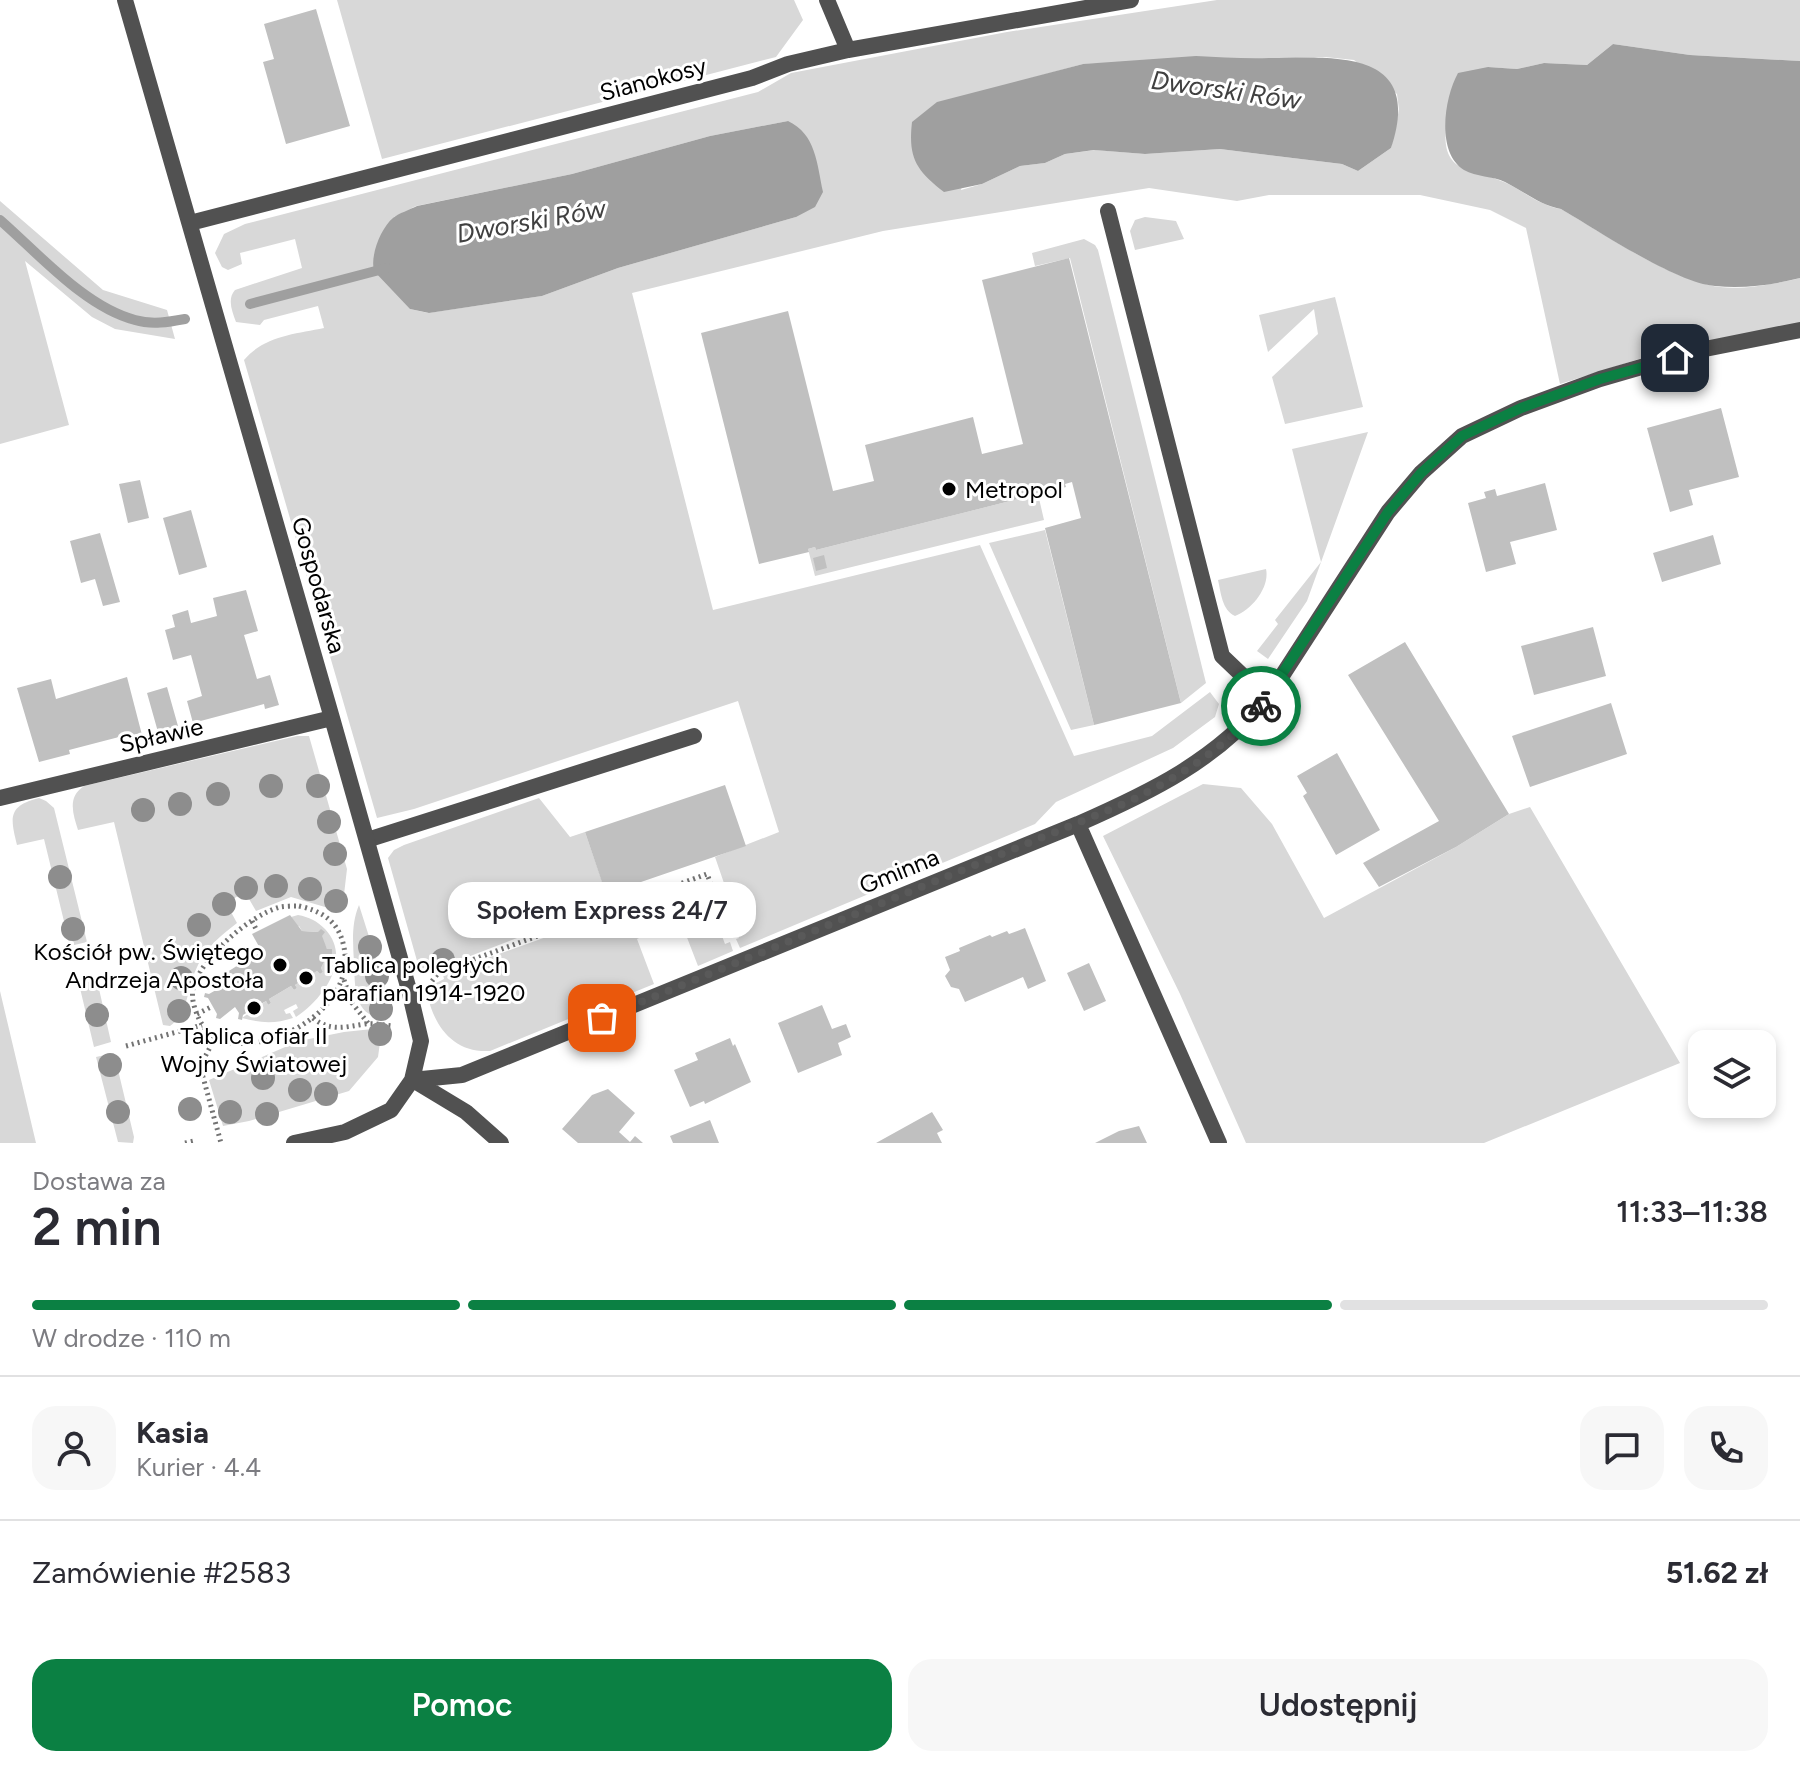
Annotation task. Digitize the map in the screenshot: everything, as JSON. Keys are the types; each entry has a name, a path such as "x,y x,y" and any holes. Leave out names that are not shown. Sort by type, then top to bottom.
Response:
{"street":[{"name":"Gospodarska","path":"125,0 409,990 421,1041 412,1080"},
{"path":"827,0 848,50"},
{"name":"Sianokosy","path":"190,223 752,78 788,64 848,50 1131,0"},
{"path":"1108,211 1222,656 1267,699"},
{"name":"Gminna","path":"412,1080 462,1075 1078,824 1166,783 1211,754 1244,726 1267,699 1388,512 1421,473 1462,436 1521,408 1600,379 1700,350 1800,330"},
{"name":"Spławie","path":"0,798 332,718"},
{"path":"367,840 694,736"},
{"path":"1078,824 1219,1143"},
{"path":"294,1143 345,1132 391,1110 412,1080 466,1112 501,1143"}],"path":[{"path":"409,990 429,985 439,972 707,874 741,962"},
{"path":"344,979 333,999 313,1018 274,1037 249,1044 229,1043 215,1038 202,1025 193,990 199,976 225,942 252,921 281,907 313,909 328,917 339,932 344,947 344,979 352,1003 369,1024"},
{"path":"252,921 257,931"},
{"path":"197,1014 213,1006"},
{"path":"313,1018 331,1028 369,1024 392,1026"},
{"path":"126,1046 202,1025"},
{"path":"215,1038 200,1066 221,1143"},
{"path":"185,1143 194,1141"}],"shaded area":[{"path":"337,0 794,0 803,20 776,57 382,159"},
{"path":"1217,0 1800,0 1800,61 1690,55 1613,44 1587,65 1544,63 1517,69 1488,67 1446,129 1446,144 1449,155 1462,168 1504,182 1538,201 1561,209 1633,252 1689,279 1730,288 1800,278 1800,323 1639,359 1560,384 1526,228 1490,210 1420,195 1269,195 1237,201 1149,188 883,231 632,293 713,610 980,545 1074,756 1152,736 1210,692 1219,704 1215,717 1173,748 1056,802 1035,824 740,948 715,857 779,832 738,701 414,809 377,818 244,360 270,341 324,328 318,306 264,320 260,325 236,322 231,301 235,290 302,268 295,239 240,253 242,264 228,270 222,267 215,253 224,234 245,224 758,92 791,73 1007,32","holes":["1325,57 1354,60 1397,94 1399,110 1391,148 1358,171 1342,164 1220,149 1145,154 1095,150 1020,166 961,190 984,91 1083,64","788,121 796,217 618,268 542,296 428,313 410,309 394,217 416,206 572,174 710,136"]},
{"path":"0,201 103,290 167,310 175,339 115,329 92,317 25,261 69,425 0,444"},
{"path":"1145,217 1176,221 1184,239 1135,250 1130,231 1135,220"},
{"path":"1084,239 1098,250 1206,683 1181,703 1070,258 1035,266 1032,253"},
{"path":"1335,297 1363,407 1285,424 1272,377 1318,334 1314,309 1268,352 1259,315"},
{"path":"1368,432 1307,601 1268,659 1257,651 1278,624 1275,620 1321,562 1292,449"},
{"path":"1038,494 1044,520 815,576 808,549 815,547 816,550"},
{"path":"1045,530 1094,725 1071,730 989,543"},
{"path":"1266,569 1262,590 1248,609 1235,616 1227,610 1218,580"},
{"path":"297,736 309,736 347,869 343,903 325,907 291,897 256,911 245,892 226,903 237,923 205,953 194,974 181,1013 170,1026 163,1025 114,822 78,830 73,812 75,795 84,786"},
{"path":"1203,784 1241,788 1272,824 1324,918 1456,847 1509,814 1530,807 1680,1063 1484,1143 1246,1143 1180,994 1103,836"},
{"path":"39,798 54,808 87,942 70,946 44,839 17,845 14,814 22,805"},
{"path":"539,798 570,837 585,832 605,890 599,892 600,896 590,910 584,913 578,897 550,907 556,923 421,975 388,858 394,850 404,845"},
{"path":"702,894 709,901 725,944 730,942 733,951 698,966 681,922 675,924 669,906"},
{"path":"638,904 649,933 637,939 654,984 490,1051 478,1051 457,1043 436,1020 428,998 434,984 444,979 443,974"},
{"path":"359,905 385,987 383,1018 366,1012 356,990 353,934"},
{"path":"298,915 319,924 333,941 336,953 331,978 316,1000 296,1017 293,1011 298,1008 296,1004 284,1010 293,1018 286,1020 268,1022 242,1018 266,1001 268,1005 271,1003 269,999 291,986 294,990 297,988 295,985 317,971 320,974 323,972 321,968 332,949 327,949 318,932 302,931 297,927 291,917"},
{"path":"97,980 111,1042 94,1047 79,984"},
{"path":"0,991 36,1143 0,1143"},
{"path":"382,1028 378,1057 349,1091 223,1126 209,1080 299,1041"},
{"path":"114,1053 133,1143 118,1142 96,1057"}],"water":[{"path":"1613,44 1690,55 1800,61 1800,278 1747,287 1699,283 1659,266 1561,209 1500,180 1464,170 1455,162 1449,151 1445,124 1449,96 1458,73 1488,67 1517,69 1544,63 1587,65"},
{"path":"1196,56 1321,58 1368,66 1385,76 1395,92 1398,116 1391,148 1358,171 1342,164 1220,149 1145,154 1094,150 1020,166 982,184 944,192 921,170 913,154 912,122 937,102 1083,64"},
{"path":"788,121 810,142 823,192 815,207 796,217 618,268 542,296 429,313 410,309 374,271 375,250 384,228 395,216 417,206 572,174 710,136"}],"building":[{"path":"316,9 350,126 286,144 263,62 274,59 264,24"},
{"name":"Metropol","path":"1069,258 1181,703 1094,725 1045,528 1081,518 1072,482 1065,484 1066,487 816,550 815,547 808,549 809,552 759,564 701,333 788,311 833,491 874,481 865,445 973,417 982,454 1023,444 982,280"},
{"path":"1721,408 1739,477 1689,490 1693,505 1670,512 1647,428"},
{"path":"140,480 149,518 128,523 119,484"},
{"path":"1545,483 1557,530 1510,542 1516,564 1486,572 1468,503 1486,498 1484,492 1495,489 1497,496"},
{"path":"191,510 207,567 179,575 163,518"},
{"path":"100,533 120,602 103,606 95,579 81,583 70,541"},
{"path":"1713,535 1721,564 1662,582 1653,553"},
{"path":"824,555 827,568 816,571 813,558"},
{"path":"246,590 258,631 244,635 257,679 270,675 279,705 265,709 264,704 193,723 187,701 202,696 191,655 173,660 165,630 175,627 172,615 188,610 191,623 217,616 213,598"},
{"path":"1593,627 1606,676 1534,695 1521,646"},
{"path":"1405,642 1509,814 1456,847 1379,887 1363,863 1439,821 1348,675"},
{"path":"127,677 142,735 120,741 119,737 69,750 70,754 39,762 17,688 51,679 56,699"},
{"path":"167,687 178,726 158,732 147,693"},
{"path":"1611,703 1627,754 1530,787 1512,736"},
{"path":"1337,753 1380,830 1336,855 1303,796 1307,793 1297,776"},
{"path":"725,785 746,846 606,894 585,832"},
{"path":"578,897 583,909 554,920 550,907"},
{"name":"Kościół pw. Świętego Andrzeja Apostoła","path":"290,915 302,931 318,932 321,929 325,932 322,936 327,949 332,949 332,954 328,954 321,968 323,972 320,974 317,971 295,985 297,988 294,990 291,986 269,999 271,1003 268,1005 266,1001 243,1015 242,1020 238,1019 239,1013 235,1007 220,1019 216,1018 217,1014 208,998 204,997 205,993 223,986 219,979 214,978 215,974 221,976 243,962 241,959 245,957 247,960 262,952 252,934"},
{"path":"1025,928 1046,981 1028,989 1023,977 965,1002 959,989 951,987 945,976 950,970 945,957 990,935 992,937 1007,931 1009,934"},
{"path":"1089,963 1106,1001 1084,1011 1067,973"},
{"path":"822,1005 832,1029 846,1024 851,1037 838,1043 842,1055 798,1073 778,1023"},
{"path":"730,1038 751,1082 705,1104 704,1101 690,1107 674,1070 698,1060 695,1053"},
{"path":"608,1089 635,1113 619,1132 630,1142 635,1136 643,1143 578,1143 562,1129 592,1095"},
{"path":"932,1112 943,1130 937,1133 942,1143 876,1143"},
{"path":"710,1120 719,1143 673,1143 670,1136"},
{"path":"1139,1126 1147,1143 1095,1143 1119,1131"}],"waterway":[{"name":"Dworski Rów","path":"0,220 63,278 98,304 141,322 185,319"},
{"name":"Dworski Rów","path":"250,304 387,268"}],"way so far":[{"path":"602,1018 1126,803 1166,783 1211,754 1244,726 1261,706"}],"place":[{"name":"Metropol","path":"949,489"},
{"name":"Kościół pw. Świętego Andrzeja Apostoła","path":"280,965"},
{"name":"Tablica poległych parafian 1914-1920","path":"306,978"},
{"name":"Tablica ofiar II Wojny Światowej","path":"254,1008"},
{"name":"Społem Express 24/7","path":"602,1018"}],"route":[{"path":"1261,706 1388,512 1421,473 1462,436 1521,408 1600,379 1675,358"}]}
